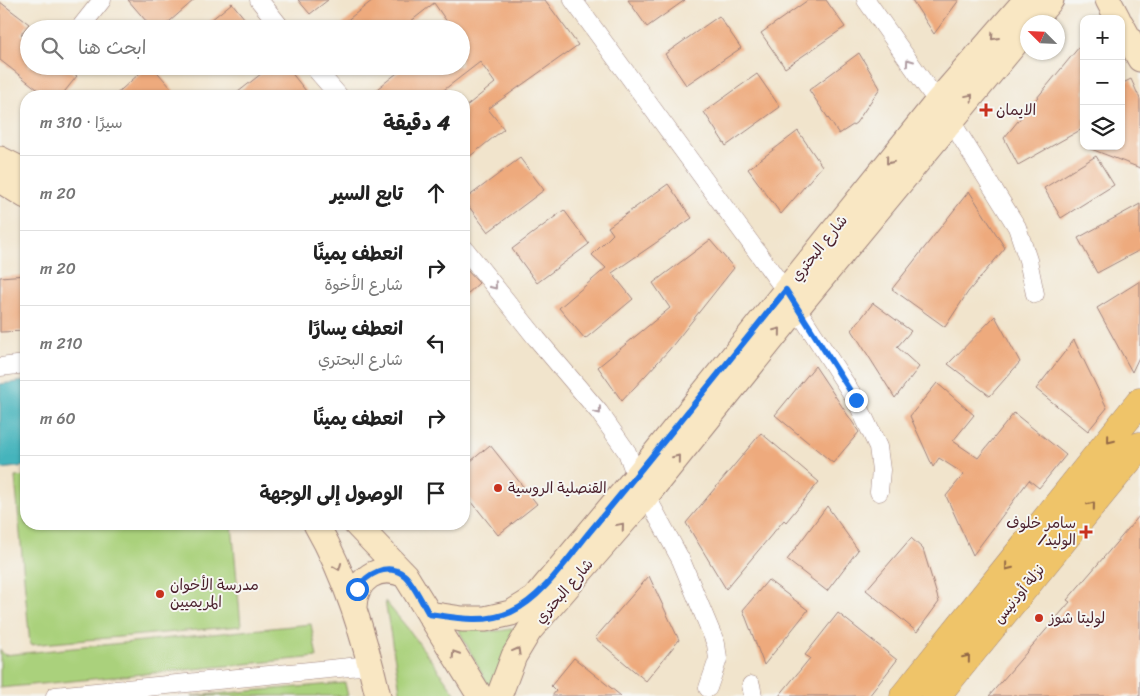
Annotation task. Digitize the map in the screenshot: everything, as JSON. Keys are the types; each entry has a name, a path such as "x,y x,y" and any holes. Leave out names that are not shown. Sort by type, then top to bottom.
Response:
{"main road":[{"path":"641,486 944,111 1026,0"},
{"path":"1038,15 1051,0"},
{"path":"1108,0 1116,15"},
{"path":"1125,31 1140,59"},
{"path":"944,111 1020,36"},
{"path":"0,159 20,169"},
{"path":"0,180 20,192"},
{"path":"904,696 1140,402"},
{"name":"نزلة أودنيس","path":"936,696 1140,446"},
{"name":"شارع البحتري","path":"429,614 462,619 485,619 511,613 534,599 641,486"},
{"name":"شارع البحتري","path":"500,696 514,656 529,631 641,486"},
{"path":"320,530 333,553 354,607 378,696"},
{"path":"362,530 405,575 480,696"},
{"path":"354,607 357,589 369,575 387,570 405,575"}],"street":[{"path":"86,20 102,0"},
{"path":"259,0 275,20"},
{"path":"573,0 791,299 856,400 874,437 880,458 879,492"},
{"path":"866,0 944,111 1017,227 1028,260 1035,294"},
{"path":"321,75 334,90"},
{"path":"470,256 537,340 599,412 627,452 641,486 682,560 716,644 718,658 708,688"},
{"path":"0,367 20,365"},
{"path":"55,696 370,665"}],"green space":[{"path":"15,477 20,477 20,530 233,530 241,626 30,645"},
{"path":"385,601 410,631 457,696 401,696"},
{"path":"454,621 493,631 501,631 532,623 491,691"},
{"path":"311,624 317,657 0,688 0,649 4,655"},
{"path":"345,683 348,696 192,696"}],"water":[{"path":"20,382 20,467 0,469 0,384"}],"building":[{"path":"128,0 194,0 171,20 145,20"},
{"path":"298,0 328,0 310,14"},
{"path":"373,0 545,0 578,45 488,109 504,129 470,156 470,103 495,83 480,62 470,70 470,20 446,20 434,3 412,20 347,20"},
{"path":"628,0 685,0 647,27"},
{"path":"808,0 826,0 845,27 785,68 761,33"},
{"path":"912,0 959,0 934,34"},
{"path":"0,2 24,20 20,20 20,75 77,76 66,90 38,90 0,60"},
{"path":"232,3 246,20 211,20"},
{"path":"719,16 741,48 686,85 665,54"},
{"path":"1080,46 1080,130 1018,165 1004,138"},
{"path":"859,53 880,88 856,123 839,134 809,90"},
{"path":"757,74 780,107 726,146 704,112"},
{"path":"138,75 160,75 173,90 121,90"},
{"path":"260,75 293,75 305,90 241,90"},
{"path":"395,75 463,75 444,90 376,90"},
{"path":"1131,79 1140,99 1140,168 1094,150 1125,150 1125,82"},
{"path":"798,131 822,166 781,214 748,169"},
{"path":"1096,156 1114,185 1061,218 1044,188"},
{"path":"520,158 544,190 488,232 470,208 470,196"},
{"path":"668,184 692,218 612,273 633,299 585,339 559,308 606,268 592,255 613,234 608,227"},
{"path":"969,191 1005,248 968,292 945,327 892,289"},
{"path":"1140,204 1140,250 1097,273 1078,238"},
{"path":"564,210 589,244 537,283 512,249"},
{"path":"710,240 734,268 669,350 622,401 598,367 670,308 653,283"},
{"path":"470,273 479,283 470,291"},
{"path":"20,275 20,331 0,332 0,277"},
{"path":"1140,281 1140,355 1132,372 1097,308"},
{"path":"873,303 911,331 897,347 919,367 895,398 852,330"},
{"path":"995,316 1020,362 990,396 948,364"},
{"path":"1074,340 1107,408 1088,431 1036,389"},
{"path":"815,366 859,432 833,463 775,415"},
{"path":"937,383 974,415 953,441 978,458 1014,413 1066,455 1039,488 1029,480 973,555 946,496 964,474 939,458 933,467 910,416"},
{"path":"761,433 819,482 726,589 686,523"},
{"path":"490,445 537,504 498,535 470,500 470,462"},
{"path":"827,506 858,550 827,591 787,560"},
{"path":"1140,515 1140,696 989,696 1070,602 1067,600"},
{"path":"911,538 923,549 939,602 917,632 866,590"},
{"path":"649,576 679,640 646,681 595,638"},
{"path":"768,580 808,610 764,665 743,610"},
{"path":"838,613 897,660 869,696 779,696 810,658 805,655"},
{"path":"574,658 621,696 552,696 556,691 551,686"}],"place":[{"name":"الايمان","path":"986,110"},
{"name":"القنصلية الروسية","path":"498,488"},
{"name":"سامر خلوف /الوليد","path":"1086,532"},
{"name":"مدرسة الأخوان المريميين","path":"160,594"},
{"name":"لوليتا شوز","path":"1039,618"}],"route":[{"path":"357,589 369,575 378,571 396,571 405,575 429,614 462,619 485,619 511,613 534,599 636,477 786,290 856,400"}]}
